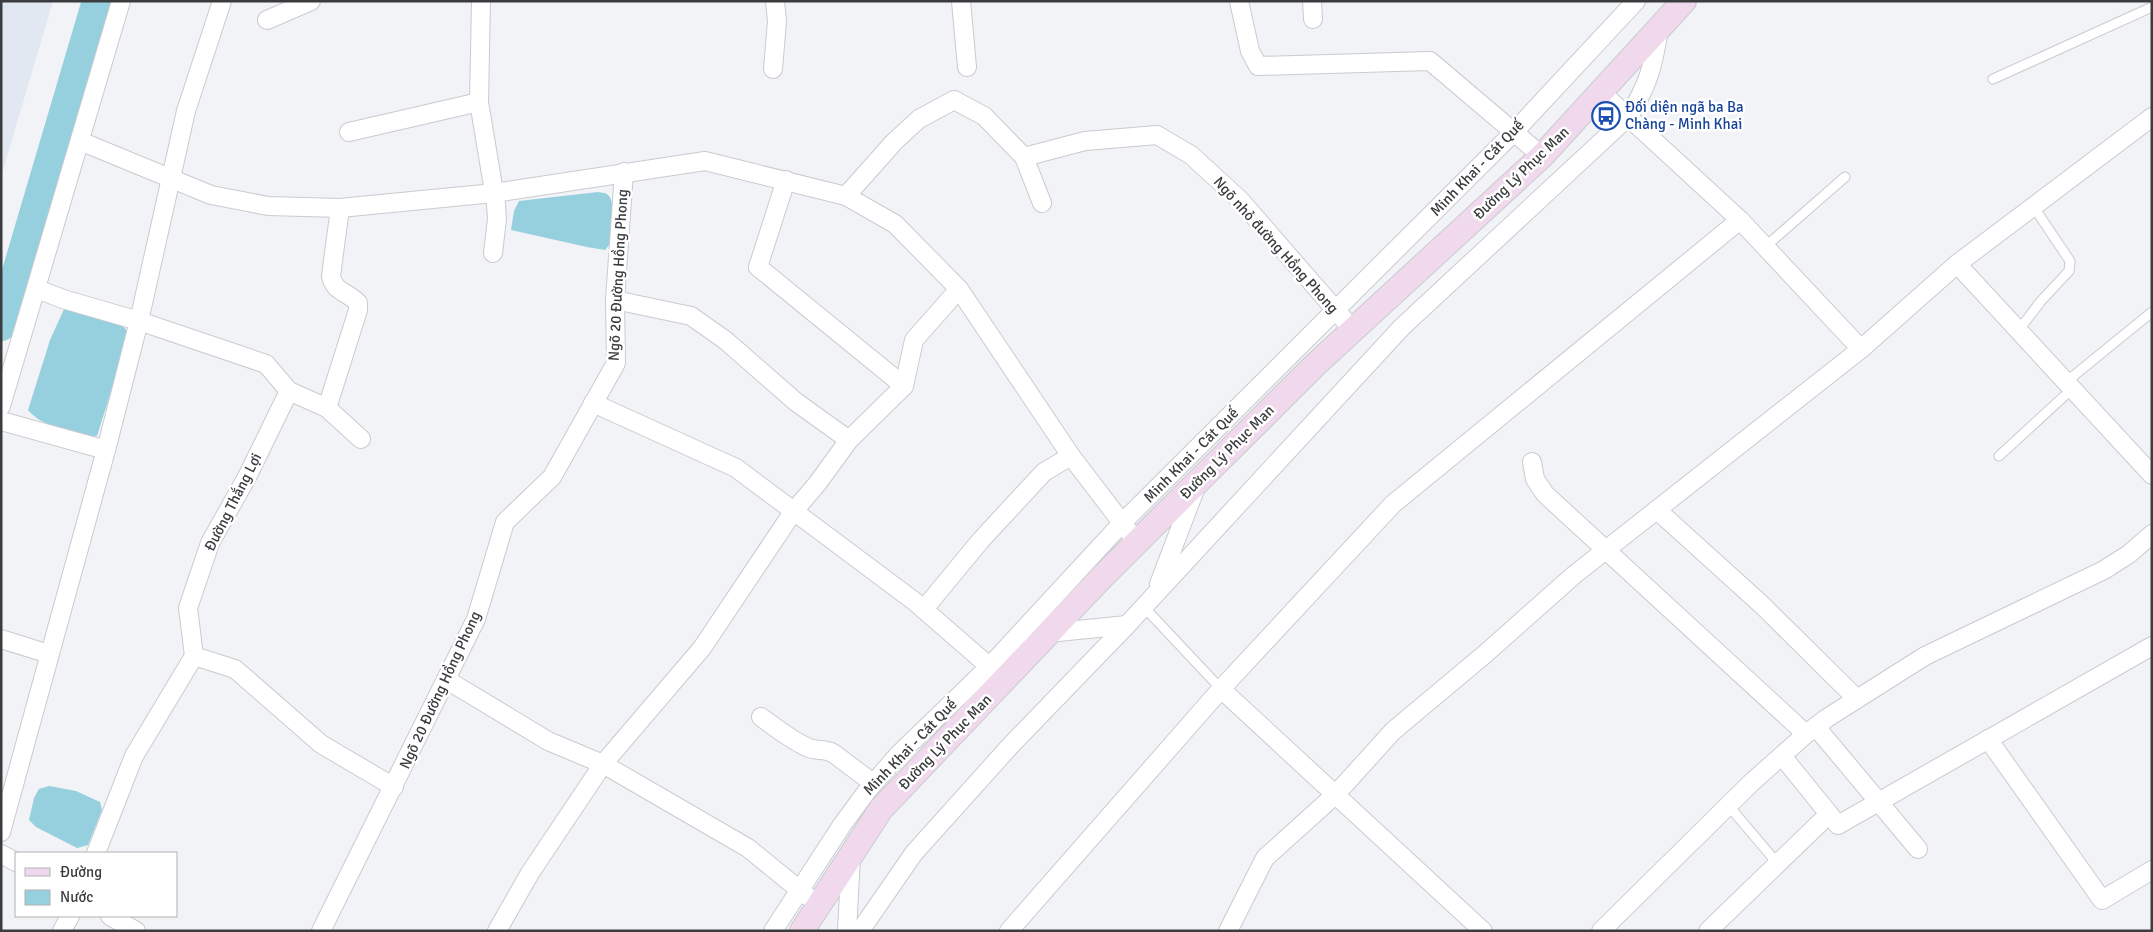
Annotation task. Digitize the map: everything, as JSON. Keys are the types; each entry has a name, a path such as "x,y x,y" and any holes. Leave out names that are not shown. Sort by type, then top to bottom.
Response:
{"main road":[{"name":"Đường Lý Phục Man","path":"802,931 881,809 997,673 1048,633 1315,364 1542,156 1684,1"}],"street":[{"path":"1,406 121,1"},
{"path":"1,832 106,450 139,320 186,111 222,1"},
{"path":"267,20 311,1"},
{"path":"481,1 479,102 497,219 493,252"},
{"path":"773,69 777,21 775,1"},
{"path":"961,1 968,67"},
{"path":"1239,1 1250,51 1258,66 1430,61 1542,156"},
{"path":"1312,1 1313,19"},
{"name":"Minh Khai - Cát Quế","path":"773,931 799,889 873,783 898,756 997,673 1122,523 1514,132 1636,1"},
{"path":"860,931 914,853 1011,745 1157,592 1402,327 1628,117 1643,94 1651,72 1659,29"},
{"path":"1601,92 1740,220 1860,349"},
{"path":"846,196 894,142 919,119 954,100 984,116 1024,156 1042,203"},
{"path":"349,132 479,102"},
{"path":"1228,931 1265,858 1336,794 1393,731 1605,550 1860,349 1957,264 2152,116"},
{"name":"Ngõ nhỏ đường Hồng Phong","path":"1024,156 1085,141 1157,135 1191,155 1240,200 1353,330"},
{"path":"80,142 211,195 268,206 340,208 494,193 705,161 846,196 895,224 959,289 1071,456 1137,542"},
{"name":"Ngõ 20 Đường Hồng Phong","path":"321,931 476,620 505,522 552,478 616,362 615,300 624,172"},
{"path":"786,180 758,267 904,386"},
{"path":"327,408 358,310 358,303 336,288 332,282 331,276 340,208"},
{"path":"1009,931 1221,689 1393,504 1740,220"},
{"path":"1957,264 2152,475"},
{"path":"37,289 139,320 266,364 289,391 327,408 361,439"},
{"path":"497,931 530,873 603,764 702,648 793,512 817,484 849,440 904,386 914,340 959,289"},
{"path":"615,300 691,316 725,340 796,402 849,440"},
{"name":"Đường Thắng Lợi","path":"194,656 188,608 210,543 247,477 289,391"},
{"path":"593,403 736,468 924,609 997,673"},
{"path":"1,421 106,450"},
{"path":"924,609 981,540 1044,472 1071,456"},
{"path":"1532,462 1535,479 1545,494 1605,550 1811,731 1878,802 1918,849"},
{"path":"1157,592 1197,482"},
{"path":"1657,510 1762,605 1857,699"},
{"path":"1601,931 1728,805 1811,731 1925,656 2104,570 2129,554 2152,534"},
{"path":"1048,633 1126,625"},
{"path":"1,640 50,654"},
{"path":"1782,756 1838,825 2152,646"},
{"path":"96,852 134,756 194,656 235,669 321,744 394,787"},
{"path":"447,680 548,741 603,764 748,848 819,905"},
{"path":"1221,689 1483,931"},
{"path":"761,717 798,743 811,749 826,750 833,754 873,783"},
{"path":"1988,740 2102,900 2152,870"},
{"path":"1708,931 1829,814"},
{"path":"1,854 15,861"},
{"path":"847,931 851,856"},
{"path":"62,931 69,917"},
{"path":"112,917 136,931"}],"lane":[{"path":"1993,79 2152,7"},
{"path":"1765,247 1844,177"},
{"path":"2018,331 2041,301 2070,270 2070,261 2033,206"},
{"path":"1999,456 2069,386 2152,312"},
{"path":"1143,606 1221,689"},
{"path":"1728,805 1778,864"}],"shaded area":[{"path":"1,1 53,1 1,177"}],"water":[{"path":"598,192 608,195 612,205 612,239 605,250 511,230 514,211 519,201"},
{"path":"65,307 124,327 129,334 97,436 93,437 50,425 34,416 28,410 50,340"},
{"path":"49,786 76,791 100,802 102,810 88,845 77,848 36,827 29,820 34,798 39,789"}],"waterway":[{"path":"1,326 97,1"}],"place":[{"name":"Đối diện ngã ba Ba Chàng - Minh Khai","path":"1606,116"}]}
